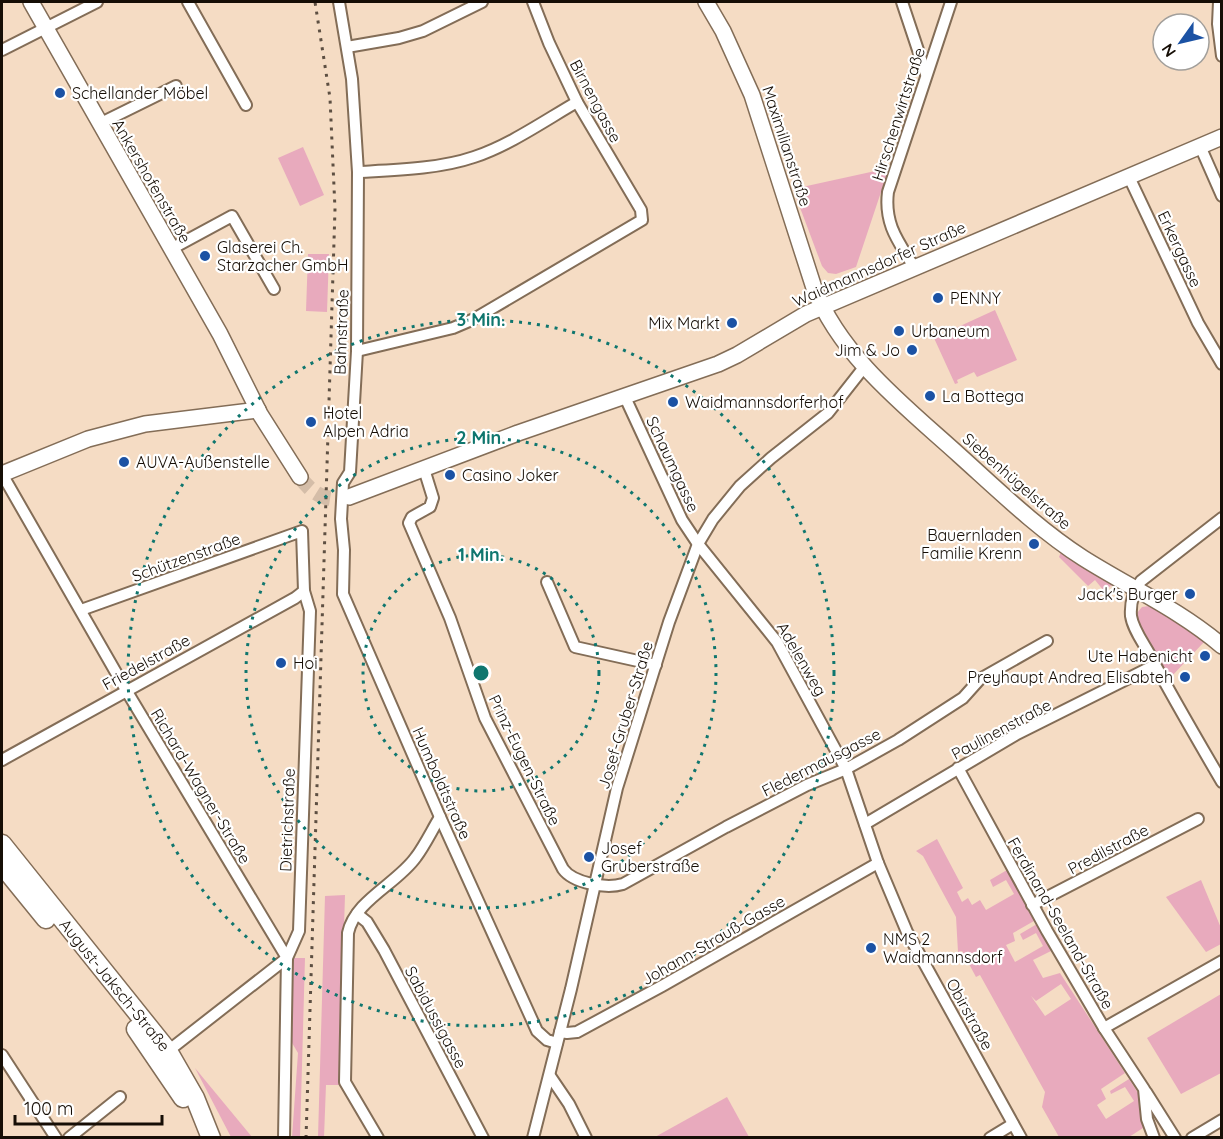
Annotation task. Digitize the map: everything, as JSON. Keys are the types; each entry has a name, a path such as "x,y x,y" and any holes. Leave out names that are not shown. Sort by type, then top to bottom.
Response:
{"main road":[{"name":"August-Jaksch-Straße","path":"2,844 168,1051 195,1098 210,1137"},
{"name":"August-Jaksch-Straße","path":"2,865 133,1025 210,1137"}],"street":[{"name":"Ankershofenstraße","path":"31,2 220,334 258,410"},
{"path":"2,50 97,2"},
{"path":"188,2 246,105"},
{"name":"Bahnstraße","path":"339,2 348,47 357,127 358,172 357,351 350,472 343,483 341,519"},
{"path":"348,47 399,38 423,31 482,2"},
{"name":"Birnengasse","path":"357,351 453,328 474,319 640,223 643,216 641,210 577,102 549,43 533,2"},
{"name":"Maximilianstraße","path":"706,2 723,31 752,95 822,307"},
{"path":"902,2 926,74"},
{"name":"Hirschenwirtstraße","path":"914,267 895,236 886,206 888,192 951,2"},
{"path":"1219,2 1218,24 1221,56"},
{"path":"99,124 176,86"},
{"path":"358,172 416,168 474,157 506,143 577,102"},
{"name":"Waidmannsdorfer Straße","path":"349,498 624,395 728,360 806,314 1221,137"},
{"path":"1200,146 1221,196"},
{"name":"Erkergasse","path":"1129,177 1198,323 1221,364"},
{"path":"171,249 232,216 274,289"},
{"name":"Siebenhügelstraße","path":"822,307 842,340 865,366 927,426 1040,526 1082,557 1170,608 1221,646"},
{"name":"Josef-Gruber-Straße","path":"533,1137 550,1076 617,788 698,544 713,519 740,486 828,413 865,366"},
{"name":"Schaumgasse","path":"624,395 682,520 698,544"},
{"path":"2,474 87,439 145,424 258,410 300,477"},
{"name":"Prinz-Eugen-Straße","path":"424,469 433,498 430,507 412,518 410,523 450,618 485,718 562,869 573,878 596,883"},
{"name":"Richard-Wagner-Straße","path":"2,474 126,690 287,958"},
{"path":"1221,518 1141,581 1135,589 1132,600 1133,622 1221,782"},
{"name":"Humboldtstraße","path":"341,519 344,550 343,594 440,817 537,1031 547,1040 558,1037"},
{"name":"Schützenstraße","path":"81,610 302,531"},
{"name":"Dietrichstraße","path":"168,1051 287,958 300,931 310,611 304,591 302,531"},
{"name":"Adelenweg","path":"698,544 777,642 846,769"},
{"path":"547,582 575,647 656,665"},
{"name":"Friedelstraße","path":"2,759 304,591"},
{"name":"Fledermausgasse","path":"596,883 616,886 623,884 807,785 846,769 906,735 963,698 980,679 1047,641"},
{"name":"Paulinenstraße","path":"865,824 1017,734 1155,665"},
{"name":"Ferdinand-Seeland-Straße","path":"958,768 1032,905 1104,1028 1175,1137"},
{"name":"Obirstraße","path":"846,769 878,863 908,932 1020,1137"},
{"path":"378,1137 345,1082 348,933 351,922 357,914 415,858 440,817"},
{"name":"Predilstraße","path":"1032,905 1198,819"},
{"name":"Johann-Strauß-Gasse","path":"558,1037 577,1032 662,986 878,863"},
{"name":"Sabidussigasse","path":"357,914 367,922 384,950 483,1137"},
{"path":"284,1137 287,958"},
{"path":"1104,1028 1221,961"},
{"path":"2,1055 56,1137"},
{"path":"550,1076 569,1104 586,1137"},
{"name":"Ferdinand-Seeland-Straße","path":"1144,1089 1147,1119 1154,1137"},
{"path":"69,1137 120,1097"},
{"path":"1192,1137 1221,1120"},
{"path":"990,1137 1013,1124"}],"shaded area":[{"path":"303,147 324,195 300,206 278,158"},
{"path":"889,168 856,267 836,274 828,273 822,266 793,189"},
{"path":"308,254 329,254 327,312 306,311"},
{"path":"995,310 1017,360 977,377 974,372 957,380 958,383 955,384 934,338"},
{"path":"1061,552 1112,585 1104,591 1095,580 1088,586 1059,557"},
{"path":"1149,606 1205,641 1170,678 1139,623 1137,613 1142,607"},
{"path":"937,839 963,888 957,892 962,902 968,898 972,905 980,900 986,910 1014,894 1006,880 993,887 990,880 1007,870 1034,921 1013,933 1015,941 1006,945 1015,962 1043,946 1036,933 1023,940 1020,934 1037,924 1051,951 1033,960 1043,978 1060,973 1125,1073 1101,1089 1106,1099 1097,1105 1106,1119 1134,1101 1125,1087 1111,1094 1110,1091 1129,1079 1138,1093 1143,1128 1129,1137 1059,1137 1042,1107 1045,1092 980,975 976,977 962,951 958,952 956,917 923,856 916,851","holes":["1061,984 1071,999 1045,1016 1031,996 1036,1001"]},
{"path":"1201,880 1221,928 1221,944 1206,952 1166,897"},
{"path":"345,895 339,1085 326,1085 324,1137 318,1137 325,896"},
{"path":"287,958 305,958 300,1137 292,1137 298,1053 285,1031"},
{"path":"1221,994 1221,1073 1181,1094 1147,1038"},
{"path":"195,1068 252,1137 231,1137"},
{"path":"727,1097 749,1137 655,1137"}],"tunnel":[{"path":"300,477 321,496 334,499 349,497"}],"railway":[{"path":"306,1138 335,209 330,98 315,2"}],"place":[{"name":"Schellander Möbel","path":"60,93"},
{"name":"Glaserei Ch. Starzacher GmbH","path":"205,256"},
{"name":"PENNY","path":"938,298"},
{"name":"Mix Markt","path":"732,323"},
{"name":"Urbaneum","path":"899,331"},
{"name":"Jim & Jo","path":"912,350"},
{"name":"La Bottega","path":"930,396"},
{"name":"Waidmannsdorferhof","path":"673,402"},
{"name":"Hotel Alpen Adria","path":"311,422"},
{"name":"AUVA-Außenstelle","path":"124,462"},
{"name":"Casino Joker","path":"450,475"},
{"name":"Bauernladen Familie Krenn","path":"1034,544"},
{"name":"Jack's Burger","path":"1190,594"},
{"name":"Ute Habenicht","path":"1205,656"},
{"name":"Hoi","path":"281,663"},
{"name":"Preyhaupt Andrea Elisabteh","path":"1185,677"},
{"name":"Josef Gruberstraße","path":"589,857"},
{"name":"NMS 2 Waidmannsdorf","path":"871,948"}]}
